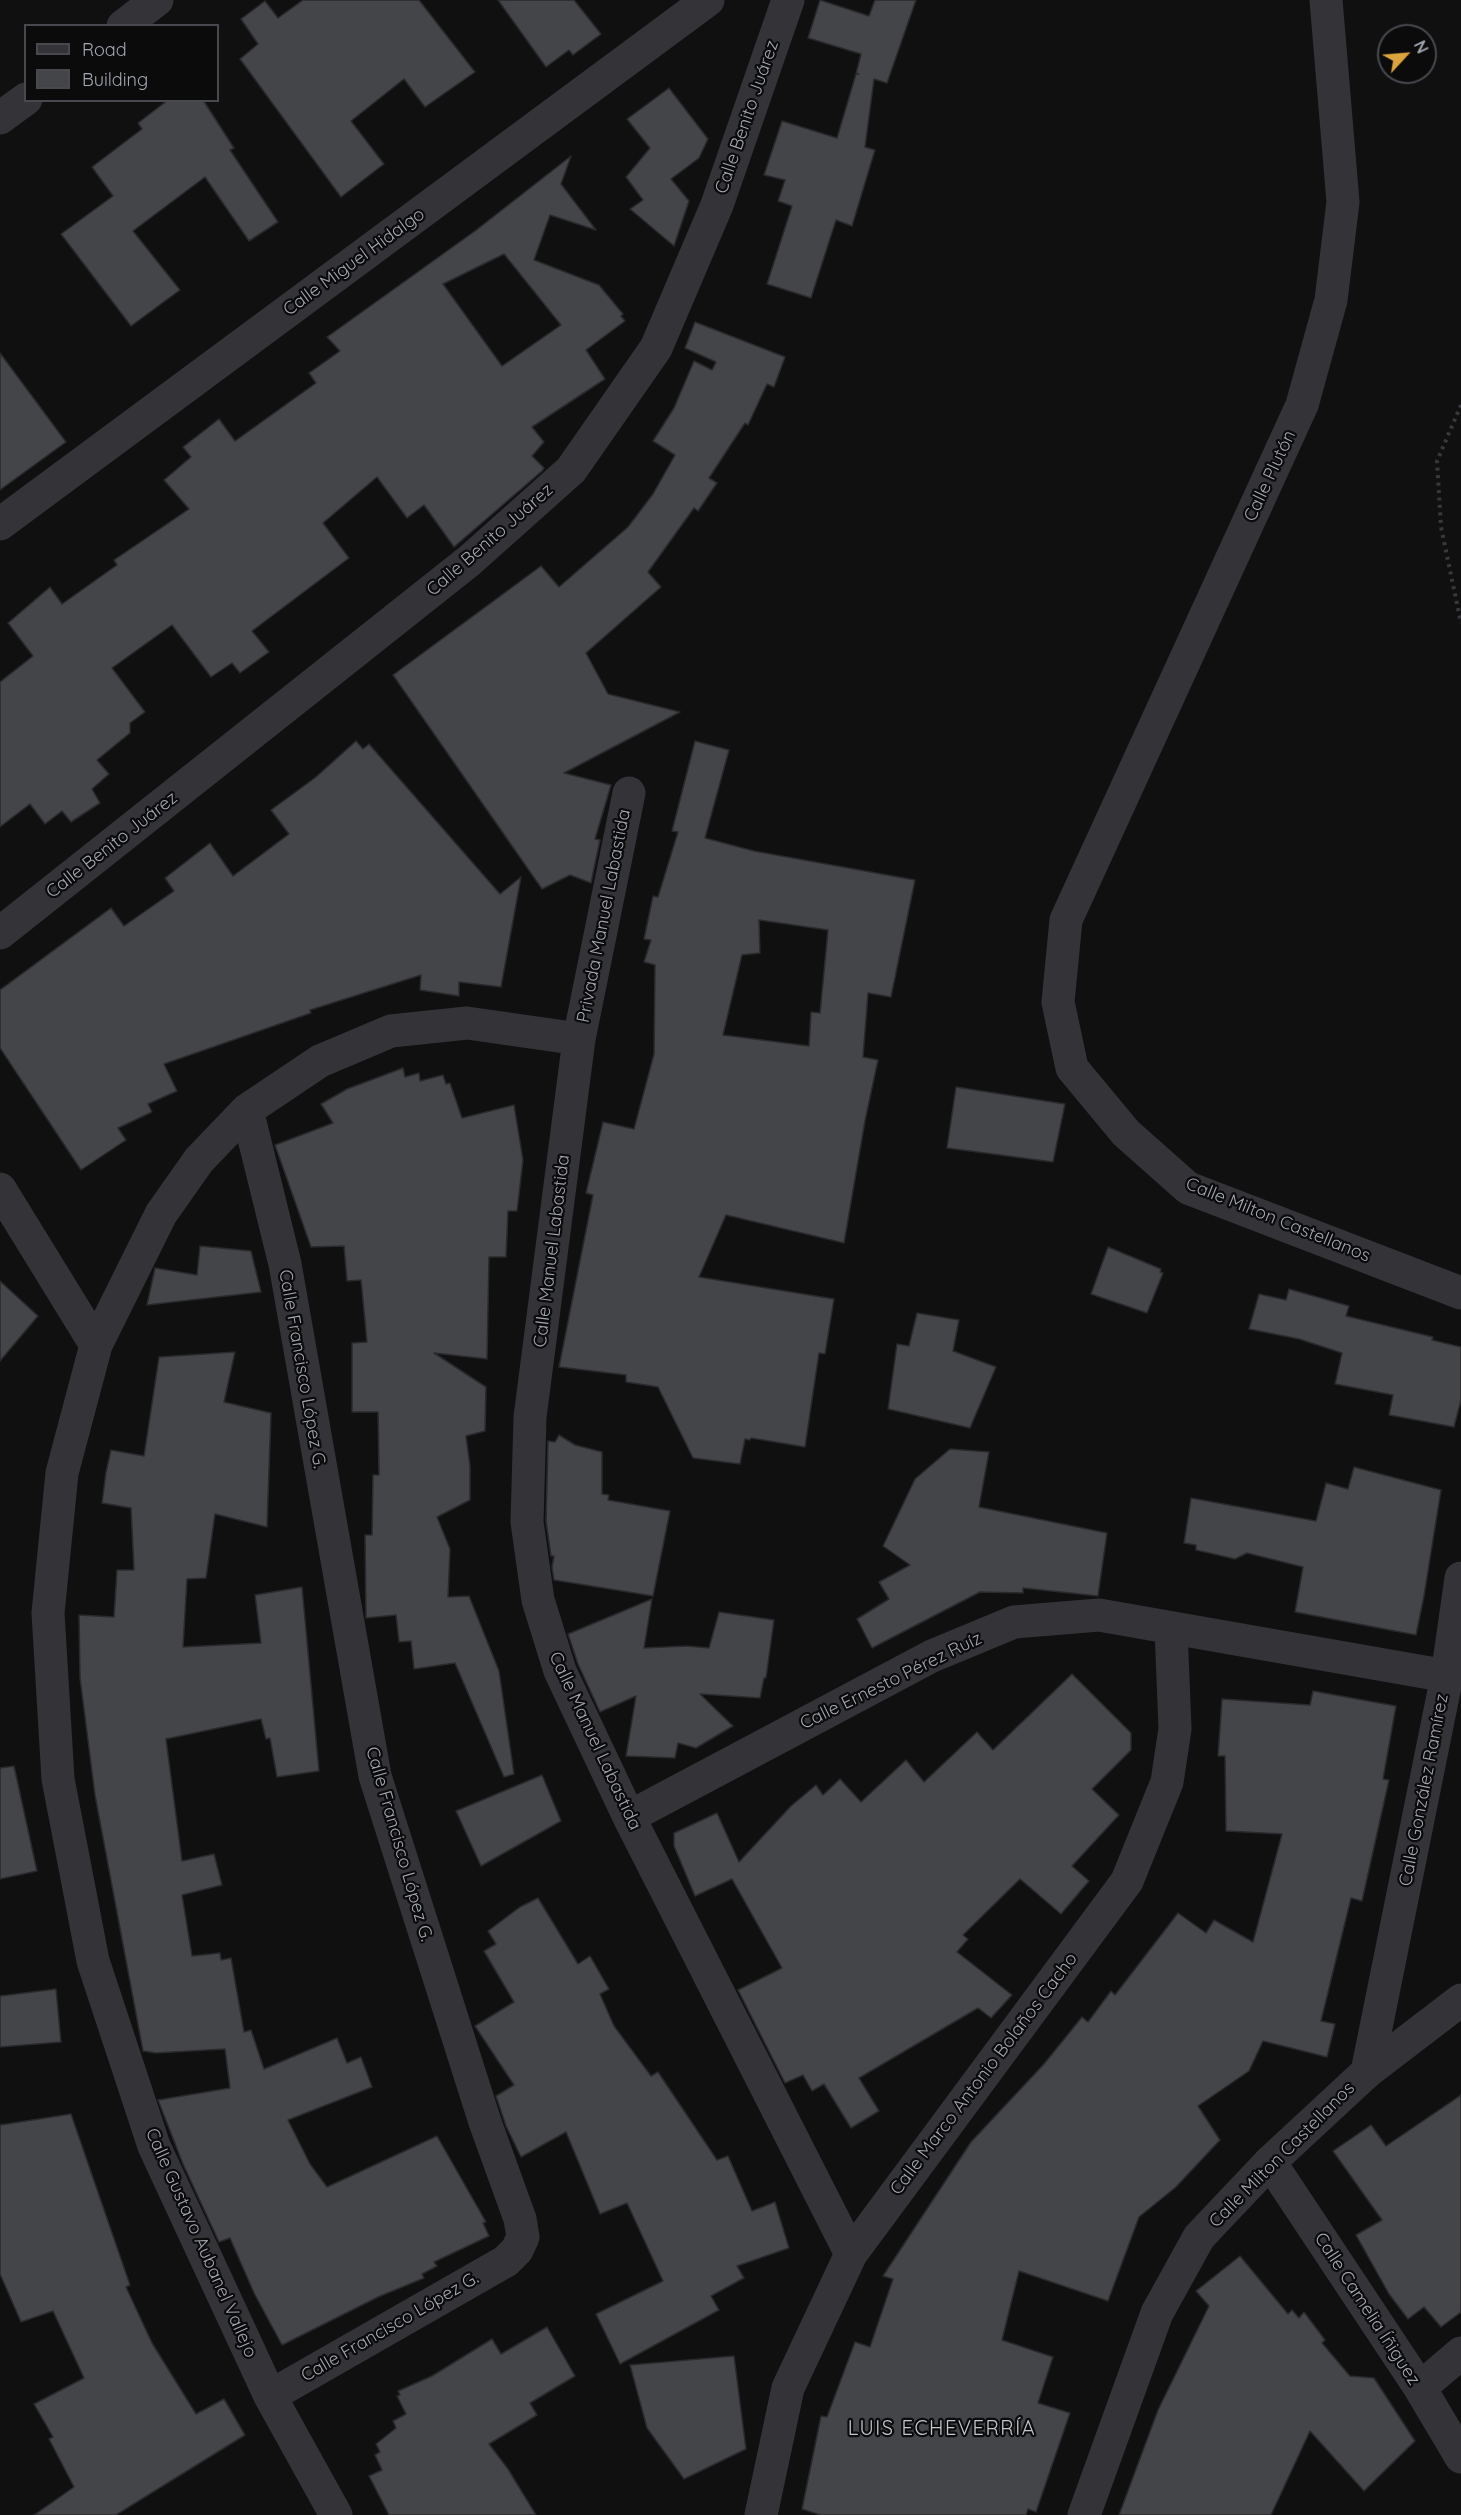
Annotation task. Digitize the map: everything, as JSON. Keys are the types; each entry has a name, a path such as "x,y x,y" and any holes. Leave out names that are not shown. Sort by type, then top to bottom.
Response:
{"street":[{"path":"126,24 157,0"},
{"name":"Calle Miguel Hidalgo","path":"0,524 708,0"},
{"name":"Calle Benito Juárez","path":"0,933 469,561 571,470 656,348 717,205 788,0"},
{"name":"Calle Plutón","path":"1066,920 1302,405 1331,300 1343,202 1326,0"},
{"path":"0,118 24,100"},
{"name":"Privada Manuel Labastida","path":"579,1039 629,793"},
{"name":"Calle Milton Castellanos","path":"1066,920 1058,1002 1072,1068 1126,1132 1188,1188 1461,1293"},
{"name":"Calle Gustavo Aubanel Vallejo","path":"336,2515 270,2396 154,2146 93,1961 58,1779 48,1613 62,1473 96,1345 161,1214 199,1160 247,1110 320,1061 391,1031 467,1023 579,1039"},
{"name":"Calle Manuel Labastida","path":"579,1039 530,1417 527,1522 538,1600 560,1671 629,1817 851,2254"},
{"name":"Calle Francisco López G.","path":"247,1110 285,1264 375,1776 485,2122 520,2218 523,2237 517,2250 506,2261 270,2396"},
{"path":"0,1189 96,1345"},
{"path":"1447,1676 1461,1578"},
{"name":"Calle Ernesto Pérez Ruíz","path":"629,1817 932,1656 1014,1622 1099,1615 1171,1628"},
{"name":"Calle González Ramírez","path":"1171,1628 1447,1676 1367,2072"},
{"name":"Calle Marco Antonio Bolaños Cacho","path":"761,2515 788,2388 851,2254 1127,1881 1167,1782 1175,1729 1171,1628"},
{"name":"Calle Milton Castellanos","path":"1084,2515 1158,2313 1199,2237 1270,2162 1367,2072 1461,2000"},
{"name":"Calle Camelia Íñiguez","path":"1270,2162 1420,2388 1461,2457"},
{"path":"1420,2388 1461,2353"}],"path":[{"path":"1461,405 1437,460 1441,527 1461,623"}],"building":[{"path":"303,0 419,0 475,72 425,107 404,79 351,121 384,164 341,197 240,59 258,44 241,19 265,1 278,18"},
{"path":"498,0 574,0 601,34 573,55 569,50 546,67"},
{"path":"820,0 869,16 875,0 916,0 887,83 874,79 865,147 875,150 852,226 836,220 811,298 767,284 792,206 778,201 785,180 764,175 782,121 837,138 861,54 808,38"},
{"path":"669,88 708,139 699,158 671,179 689,201 674,246 630,209 643,200 626,177 650,148 627,119"},
{"path":"165,102 204,102 234,148 230,150 278,222 249,241 205,177 133,231 180,290 131,326 61,234 113,196 92,167 142,129 138,123"},
{"path":"571,156 561,184 596,230 550,215 534,260 599,285 623,314 621,316 625,321 586,350 605,379 532,427 544,442 532,456 544,468 542,471 454,547 424,505 407,518 377,477 323,523 349,558 252,631 269,652 240,673 232,663 211,677 172,625 112,668 145,712 130,723 130,733 97,760 109,774 92,789 100,803 71,822 62,811 45,824 30,804 0,827 0,682 33,656 8,623 50,587 62,604 117,565 114,560 189,509 164,480 191,457 183,447 219,419 235,441 316,383 309,373 340,351 327,337 475,231","holes":["504,254 561,325 502,366 443,284"]},
{"path":"695,322 785,357 774,387 767,384 748,425 745,423 709,478 717,483 698,511 694,508 648,572 661,587 586,653 608,694 680,712 564,773 611,785 595,839 600,840 591,883 570,875 542,889 393,675 541,566 559,587 628,527 653,494 675,455 653,441 674,408 694,361 712,370 716,362 685,348"},
{"path":"0,353 66,442 0,490"},
{"path":"356,741 363,749 369,744 500,894 521,877 501,987 459,982 459,996 420,990 421,975 310,1010 311,1013 164,1064 177,1091 148,1104 152,1112 118,1128 126,1140 81,1170 0,1048 0,990 111,908 124,926 174,891 165,878 210,843 233,876 289,834 271,810 316,777"},
{"path":"695,741 729,750 705,838 754,851 915,880 891,997 868,993 863,1057 878,1060 844,1243 726,1215 699,1277 834,1299 825,1354 819,1353 805,1447 745,1439 740,1464 693,1458 658,1387 626,1382 626,1375 559,1367 593,1195 586,1193 603,1122 634,1129 654,1054 655,965 644,962 651,940 644,939 653,896 658,897 678,832 672,831","holes":["759,920 828,930 820,1013 811,1012 809,1046 723,1035 742,955 760,953"]},
{"path":"403,1068 405,1077 419,1073 420,1081 443,1075 446,1084 450,1083 462,1118 514,1105 523,1160 517,1211 508,1211 506,1257 489,1257 487,1359 434,1353 486,1387 485,1431 466,1436 470,1466 470,1500 437,1517 450,1549 448,1597 469,1596 499,1671 514,1774 504,1777 455,1663 414,1669 411,1641 399,1642 396,1615 366,1618 365,1535 372,1535 373,1475 379,1475 378,1412 352,1412 352,1343 367,1342 361,1280 347,1281 344,1246 311,1247 275,1145 333,1123 321,1104 347,1089"},
{"path":"956,1087 1065,1104 1053,1162 947,1148"},
{"path":"200,1246 251,1251 261,1292 147,1305 155,1268 197,1275"},
{"path":"1108,1247 1161,1269 1160,1272 1163,1273 1147,1313 1091,1294"},
{"path":"0,1281 38,1316 0,1361"},
{"path":"1289,1289 1349,1306 1346,1316 1433,1337 1432,1340 1461,1347 1461,1400 1454,1427 1389,1415 1393,1395 1335,1384 1342,1353 1299,1339 1249,1329 1259,1294 1286,1300"},
{"path":"917,1313 959,1320 953,1351 996,1367 970,1428 888,1409 897,1344 909,1346"},
{"path":"235,1352 224,1402 271,1413 267,1527 215,1514 206,1578 187,1579 183,1647 261,1643 255,1595 302,1587 319,1771 277,1777 270,1738 266,1739 261,1719 166,1739 182,1861 214,1854 222,1885 182,1895 192,1956 220,1953 221,1960 231,1958 244,2032 251,2030 264,2069 337,2038 347,2063 361,2057 372,2087 288,2120 310,2164 327,2187 437,2136 486,2222 483,2223 489,2236 434,2262 437,2266 422,2274 424,2278 378,2297 282,2345 254,2293 230,2238 219,2242 183,2164 158,2100 230,2088 225,2049 156,2053 143,2051 95,1795 80,1678 79,1615 114,1617 117,1570 134,1570 131,1508 102,1503 111,1450 144,1456 159,1357"},
{"path":"559,1435 575,1445 602,1452 602,1494 609,1495 608,1500 670,1511 653,1596 554,1580 552,1567 554,1556 551,1556 546,1521 548,1441 555,1442"},
{"path":"950,1449 989,1452 979,1507 1107,1533 1098,1596 1023,1588 1023,1593 980,1592 872,1648 857,1619 889,1599 879,1582 910,1565 883,1546 915,1479"},
{"path":"1354,1467 1441,1490 1416,1635 1295,1612 1303,1567 1247,1553 1235,1559 1196,1550 1196,1545 1184,1543 1191,1498 1316,1521 1326,1483 1348,1489"},
{"path":"652,1599 644,1648 687,1646 709,1648 719,1612 774,1620 766,1678 764,1678 760,1698 700,1694 733,1726 696,1748 678,1743 675,1758 626,1756 636,1696 600,1712 578,1664 568,1634"},
{"path":"1072,1674 1131,1733 1131,1750 1092,1789 1119,1815 1072,1866 1089,1881 1061,1914 1020,1879 963,1935 968,1939 957,1952 1012,1995 991,2018 978,2008 859,2078 879,2111 851,2128 824,2084 812,2091 803,2075 785,2083 738,1990 782,1968 732,1879 695,1896 674,1846 674,1833 717,1813 739,1862 791,1806 816,1785 823,1795 840,1779 861,1802 906,1760 924,1782 977,1732 993,1750"},
{"path":"1313,1691 1396,1706 1383,1779 1389,1780 1362,1901 1351,1898 1321,2021 1335,2024 1327,2057 1263,2041 1249,2071 1198,2106 1220,2140 1176,2187 1139,2217 1108,2301 1019,2271 1002,2340 1053,2357 1038,2403 1070,2413 1036,2512 1028,2509 1026,2515 820,2515 802,2509 821,2416 827,2417 855,2342 870,2347 893,2279 883,2276 971,2142 1044,2064 1082,2017 1088,2022 1111,1991 1115,1995 1178,1913 1206,1933 1214,1920 1253,1942 1282,1834 1226,1831 1225,1756 1218,1756 1222,1699 1310,1705"},
{"path":"14,1766 37,1871 0,1879 0,1768"},
{"path":"542,1775 561,1821 481,1866 456,1811"},
{"path":"538,1898 578,1964 590,1956 609,1989 600,1994 614,2026 651,2076 658,2072 717,2160 728,2156 752,2211 775,2202 789,2248 737,2266 744,2278 711,2296 719,2310 620,2364 596,2314 663,2281 627,2203 600,2214 566,2132 521,2157 506,2126 496,2096 514,2085 475,2026 514,2002 484,1951 496,1944 488,1931 520,1907"},
{"path":"56,1989 61,2042 0,2047 0,1996"},
{"path":"1461,2095 1461,2312 1441,2327 1424,2307 1408,2319 1389,2294 1356,2235 1382,2220 1333,2151 1371,2125 1386,2146"},
{"path":"71,2114 130,2285 126,2287 152,2343 196,2414 224,2399 245,2435 116,2515 34,2515 74,2487 49,2439 53,2437 34,2404 84,2378 53,2311 21,2322 0,2274 0,2125"},
{"path":"1240,2256 1288,2314 1292,2310 1299,2318 1304,2312 1325,2340 1322,2343 1350,2376 1374,2378 1415,2441 1364,2491 1310,2431 1271,2515 1119,2515 1158,2410 1209,2306 1196,2291"},
{"path":"547,2327 575,2376 530,2403 537,2415 489,2444 508,2469 536,2515 389,2515 369,2476 382,2470 375,2455 380,2452 376,2444 396,2428 393,2421 406,2414 397,2396 400,2395 398,2391 432,2376 492,2339 501,2354"},
{"path":"734,2356 746,2449 684,2479 647,2428 630,2365"}],"district":[{"name":"LUIS ECHEVERRÍA","path":"942,2429"}]}
